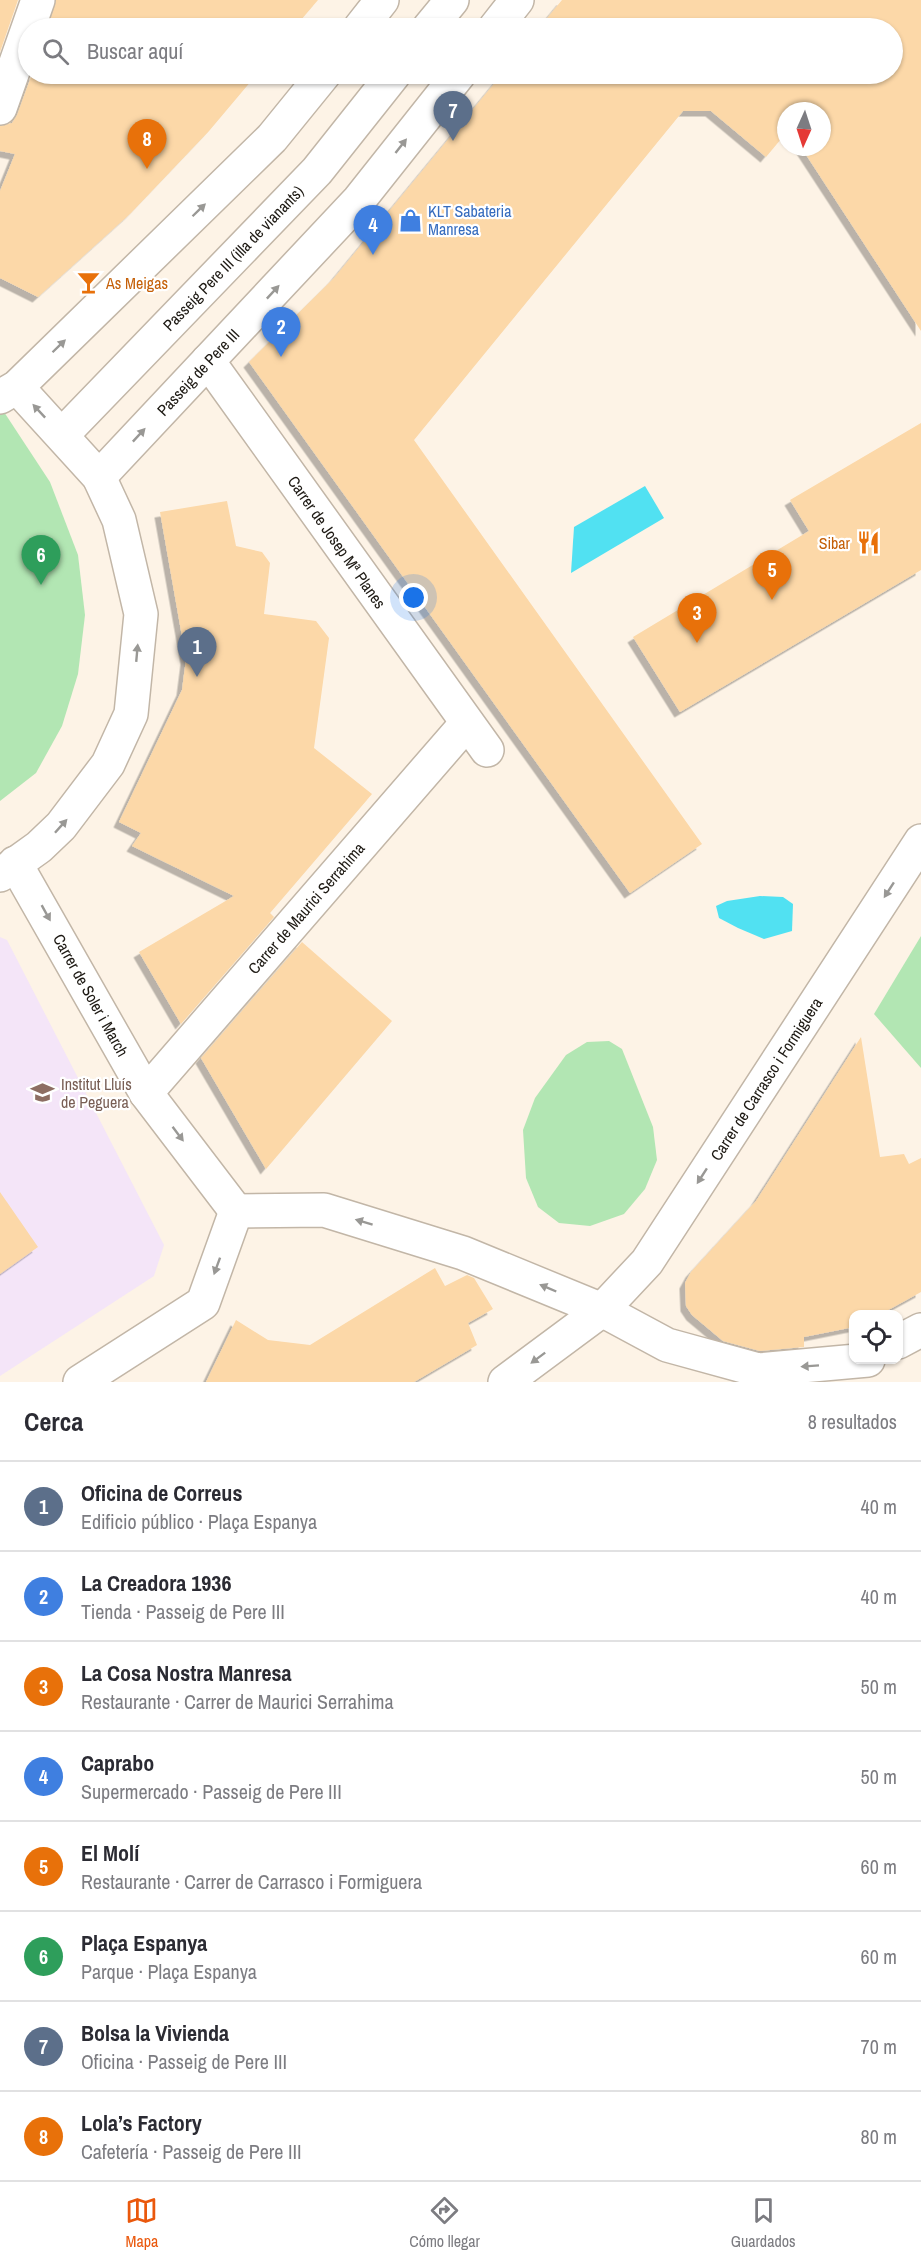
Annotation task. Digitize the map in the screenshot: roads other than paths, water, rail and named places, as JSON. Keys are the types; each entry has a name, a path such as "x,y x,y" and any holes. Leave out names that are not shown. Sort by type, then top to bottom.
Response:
{"street":[{"path":"32,18 38,0"},
{"path":"368,18 382,0"},
{"path":"437,18 452,0"},
{"path":"503,18 517,0"},
{"path":"0,108 18,57"},
{"path":"8,869 39,847 62,826 108,764 131,714 141,614 118,520 99,477 62,435 8,392 272,138 316,84"},
{"name":"Passeig Pere III (illa de vianants)","path":"62,435 317,171 386,84"},
{"name":"Passeig de Pere III","path":"99,477 359,200 451,84"},
{"name":"Carrer de Josep Mª Planes","path":"208,361 466,724 487,750"},
{"name":"Carrer de Maurici Serrahima","path":"146,1093 466,724"},
{"name":"Carrer de Carrasco i Formiguera","path":"505,1382 602,1310 647,1262 921,841"},
{"name":"Carrer de Soler i March","path":"8,869 146,1093 236,1210"},
{"path":"80,1382 203,1303 236,1210 324,1209 463,1252 602,1310 668,1345 758,1376 849,1362"},
{"path":"903,1339 921,1330"}],"water":[{"path":"645,486 664,518 571,573 574,527"},
{"path":"760,896 783,897 793,904 792,931 764,939 719,918 716,906 727,901"}],"place":[{"name":"Bolsa la Vivienda","path":"453,141"},
{"name":"Lola’s Factory","path":"147,169"},
{"name":"KLT Sabateria Manresa","path":"410,220"},
{"name":"Caprabo","path":"373,255"},
{"name":"As Meigas","path":"88,283"},
{"name":"La Creadora 1936","path":"281,357"},
{"name":"Sibar","path":"868,543"},
{"name":"Plaça Espanya","path":"41,585"},
{"name":"El Molí","path":"772,600"},
{"name":"La Cosa Nostra Manresa","path":"697,643"},
{"name":"Oficina de Correus","path":"197,677"},
{"name":"Institut Lluís de Peguera","path":"43,1093"}]}
